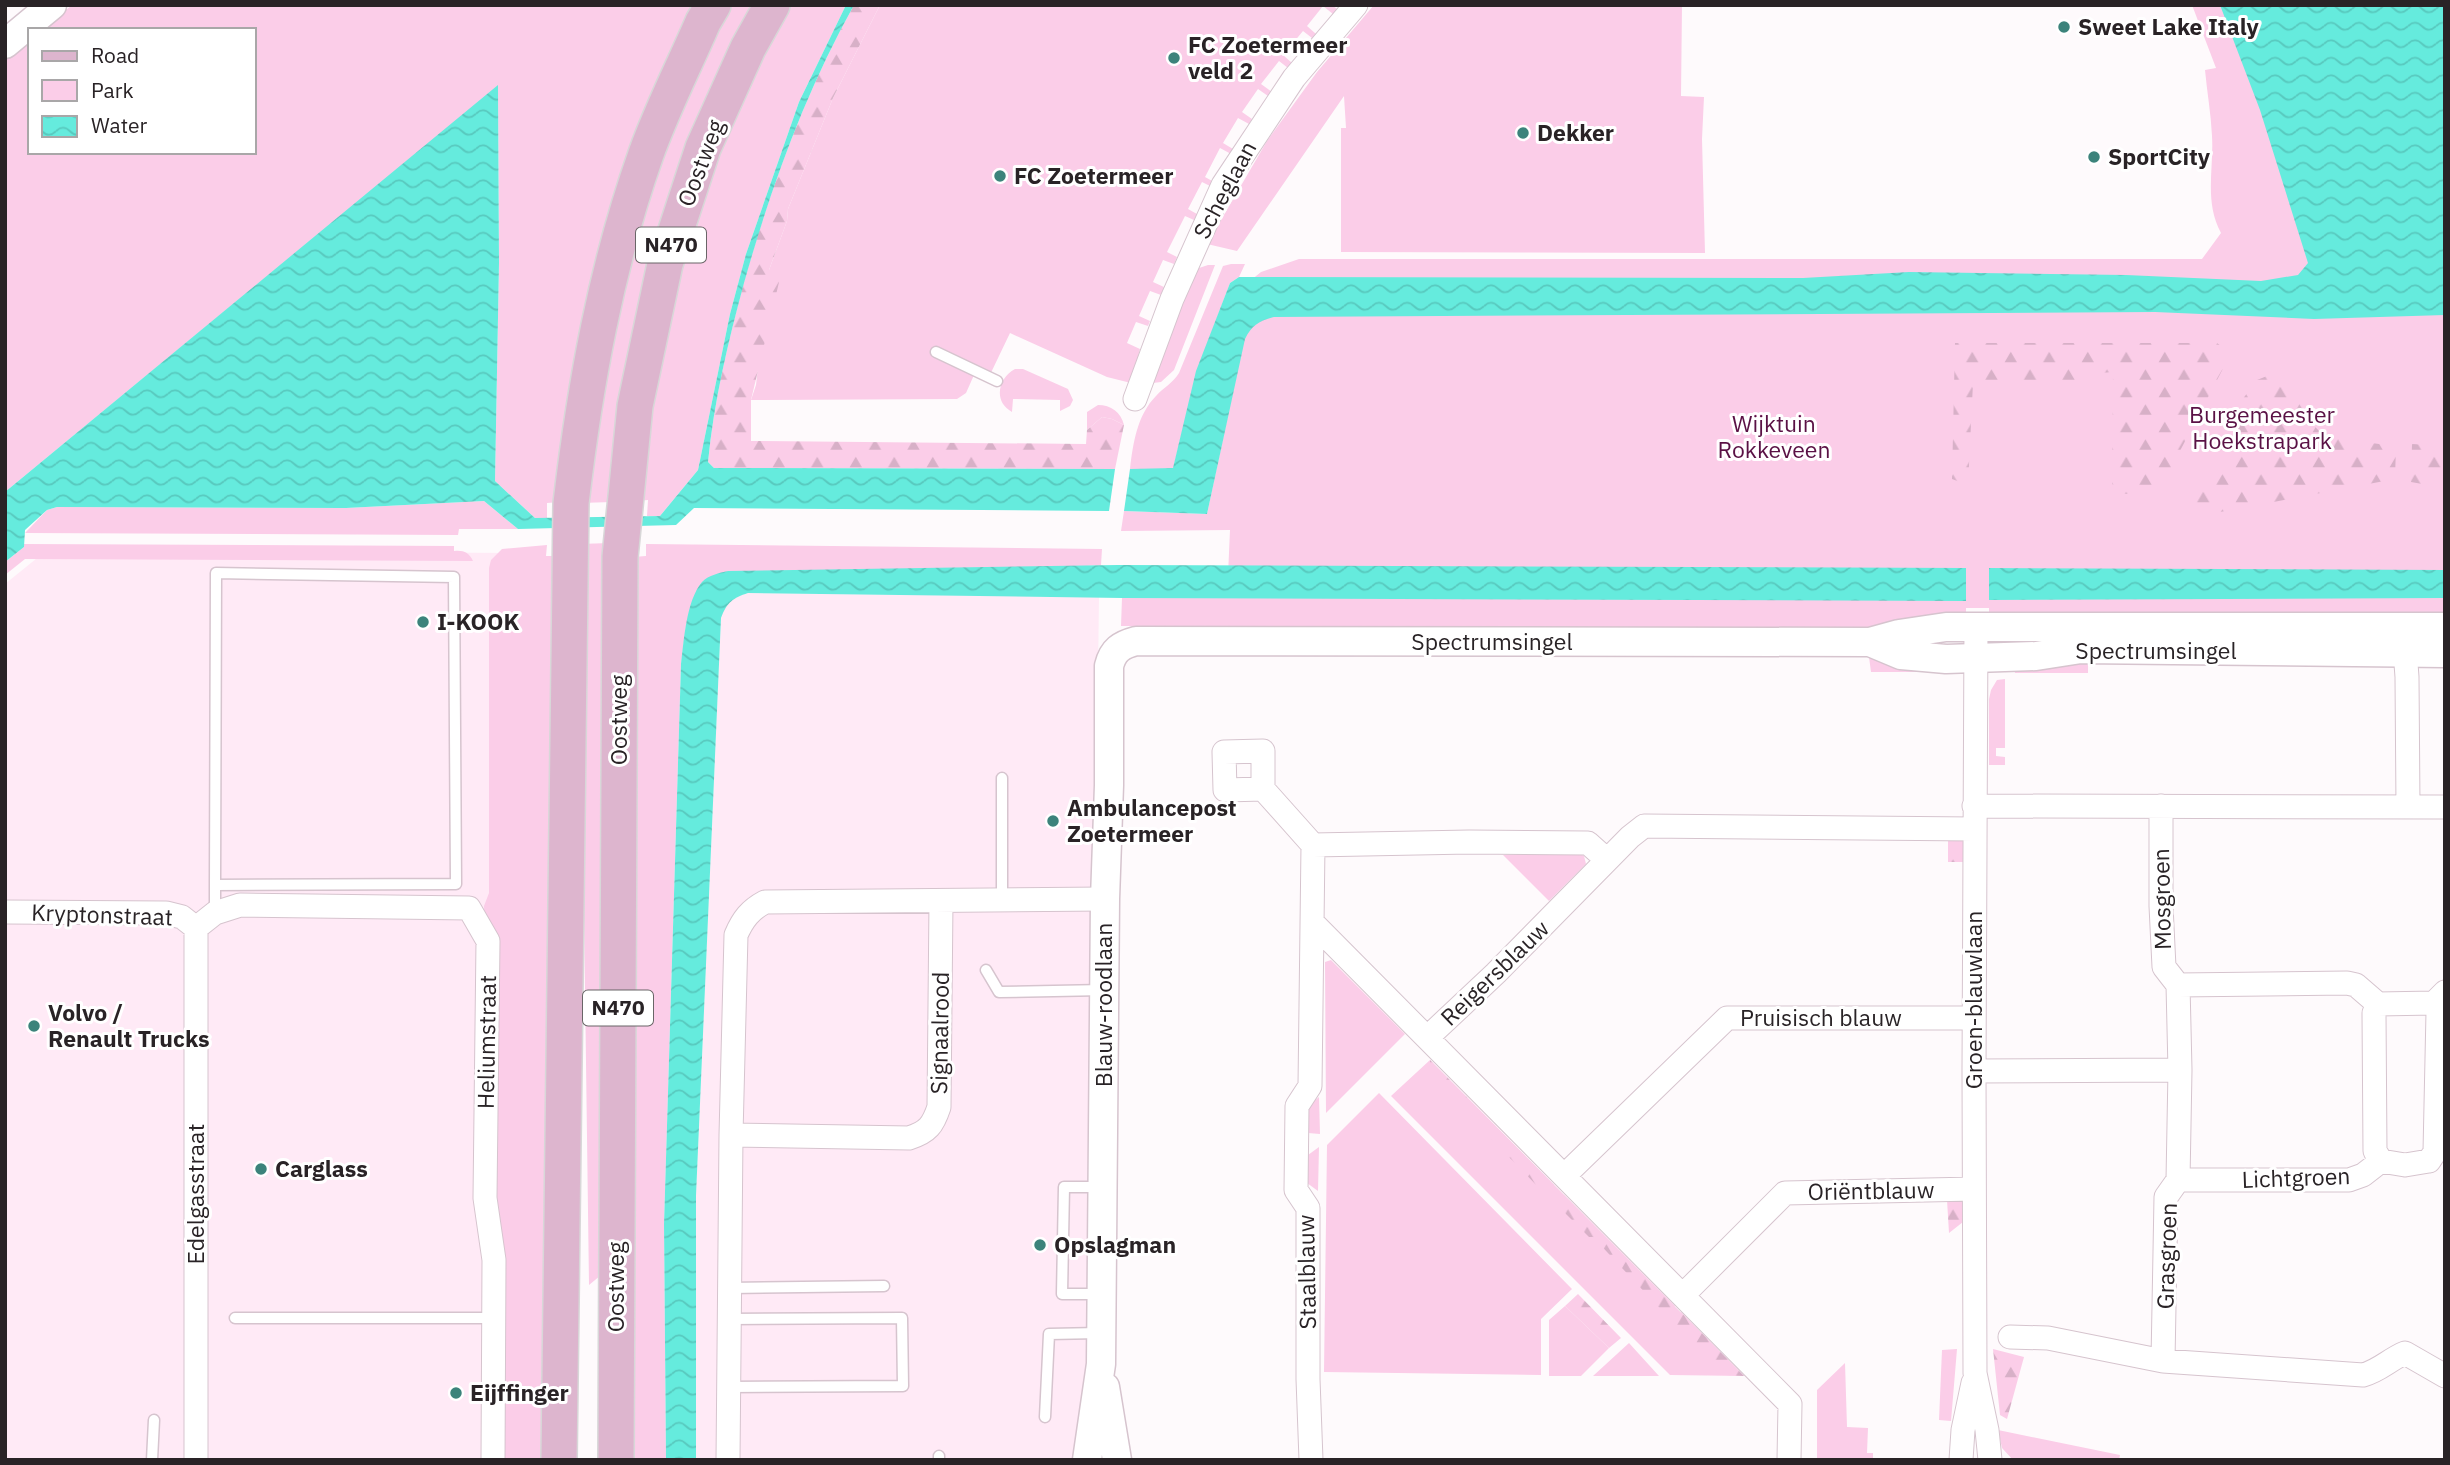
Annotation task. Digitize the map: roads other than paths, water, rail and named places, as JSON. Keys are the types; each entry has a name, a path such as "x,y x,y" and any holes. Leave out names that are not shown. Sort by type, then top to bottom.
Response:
{"main road":[{"name":"N470","path":"559,1460 571,503 582,413 612,262 646,153 713,5"},
{"name":"Oostweg","path":"616,1460 620,557 635,406 665,264 703,148 748,48 772,5"}],"street":[{"path":"5,44 52,5"},
{"name":"Scheglaan","path":"1135,399 1172,299 1223,185 1294,78 1356,5"},
{"name":"Spectrumsingel","path":"1117,649 1136,641 1870,642 1899,634 1976,626 2404,640 2445,653"},
{"name":"Groen-blauwlaan","path":"1976,626 1973,1071 1975,1373 1987,1430 1990,1460"},
{"name":"Spectrumsingel","path":"1870,642 1901,654 1947,659 2036,656 2081,649 2404,640 2445,627"},
{"path":"2404,640 2407,677 2408,807"},
{"name":"Blauw-roodlaan","path":"1087,1460 1101,1364 1109,666 1117,649"},
{"path":"1263,789 1313,845 1588,843 1607,860"},
{"path":"1974,817 2161,806 2445,807"},
{"name":"Mosgroen","path":"2161,806 2164,967 2178,985 2180,1070"},
{"name":"Reigersblauw","path":"1789,1460 1790,1404 1427,1037 1487,982 1644,826 1974,817"},
{"name":"Staalblauw","path":"1311,1460 1308,1208 1296,1190 1297,1106 1310,1086 1313,845"},
{"path":"728,1460 736,935 743,920 752,909 765,902 1105,899"},
{"name":"Signaalrood","path":"731,1135 909,1138 924,1133 934,1124 939,1107 941,902"},
{"name":"Heliumstraat","path":"196,928 215,913 240,905 469,908 488,941 485,1198 494,1260 493,1460"},
{"name":"Kryptonstraat","path":"5,912 166,913 182,916 196,928"},
{"path":"1313,923 1427,1037"},
{"name":"Edelgasstraat","path":"196,928 196,1460"},
{"path":"2178,985 2347,982 2356,985 2378,1003 2439,998 2435,1152 2437,1168"},
{"path":"2378,1003 2374,1013 2375,1151 2381,1161"},
{"name":"Pruisisch blauw","path":"1564,1176 1727,1018 1974,1018"},
{"path":"1973,1071 2180,1070"},
{"name":"Grasgroen","path":"2163,1361 2166,1197 2178,1180 2180,1070"},
{"name":"Lichtgroen","path":"2178,1180 2349,1180 2362,1175 2381,1161 2437,1168"},
{"name":"Oriëntblauw","path":"1684,1294 1785,1193 1974,1189"},
{"path":"2010,1337 2048,1338 2163,1361 2363,1375 2374,1372 2405,1353 2445,1376"},
{"name":"Blauw-roodlaan","path":"1101,1364 1117,1460"},
{"name":"Groen-blauwlaan","path":"1961,1460 1963,1430 1975,1373"}],"lane":[{"path":"936,352 997,381"},
{"path":"215,885 456,884 454,577 216,573 215,885 215,913"},
{"path":"1002,900 1003,778"},
{"path":"986,970 999,992 1104,990"},
{"path":"1102,1294 1062,1294 1064,1187 1103,1187"},
{"path":"730,1288 884,1286"},
{"path":"235,1318 494,1318"},
{"path":"729,1319 902,1318 903,1386 729,1387"},
{"path":"1045,1416 1049,1334 1101,1333"},
{"path":"152,1460 154,1420"}],"water":[{"path":"846,5 854,5 805,106 754,247 722,372 708,462 714,468 1115,469 1109,511 694,508 676,525 518,529 484,501 346,508 57,507 47,510 25,530 24,547 5,562 5,492 498,85 499,263 495,481 535,518 660,516 698,470 730,314 746,254 799,102"},
{"path":"2220,5 2445,5 2445,315 2314,319 2155,312 1274,317 1256,324 1245,339 1207,514 1124,511 1130,469 1173,468 1196,371 1230,283 1239,277 1803,278 1909,272 2126,275 2261,281 2298,275 2308,263 2260,110"},
{"path":"1118,565 1966,568 1966,601 1122,598 748,593 734,599 728,604 721,618 696,1196 696,1460 666,1460 664,1224 681,664 687,622 697,590 708,578 728,571"},
{"path":"1989,568 2445,570 2445,598 1989,600"}],"place":[{"name":"Sweet Lake Italy","path":"2064,27"},
{"name":"FC Zoetermeer veld 2","path":"1174,58"},
{"name":"Dekker","path":"1523,133"},
{"name":"SportCity","path":"2094,157"},
{"name":"FC Zoetermeer","path":"1000,176"},
{"name":"I-KOOK","path":"423,622"},
{"name":"Ambulancepost Zoetermeer","path":"1053,821"},
{"name":"Volvo / Renault Trucks","path":"34,1026"},
{"name":"Carglass","path":"261,1169"},
{"name":"Opslagman","path":"1040,1245"},
{"name":"Eijffinger","path":"456,1393"}],"park label":[{"name":"Burgemeester Hoekstrapark","path":"2262,428"},
{"name":"Wijktuin Rokkeveen","path":"1774,437"}]}
